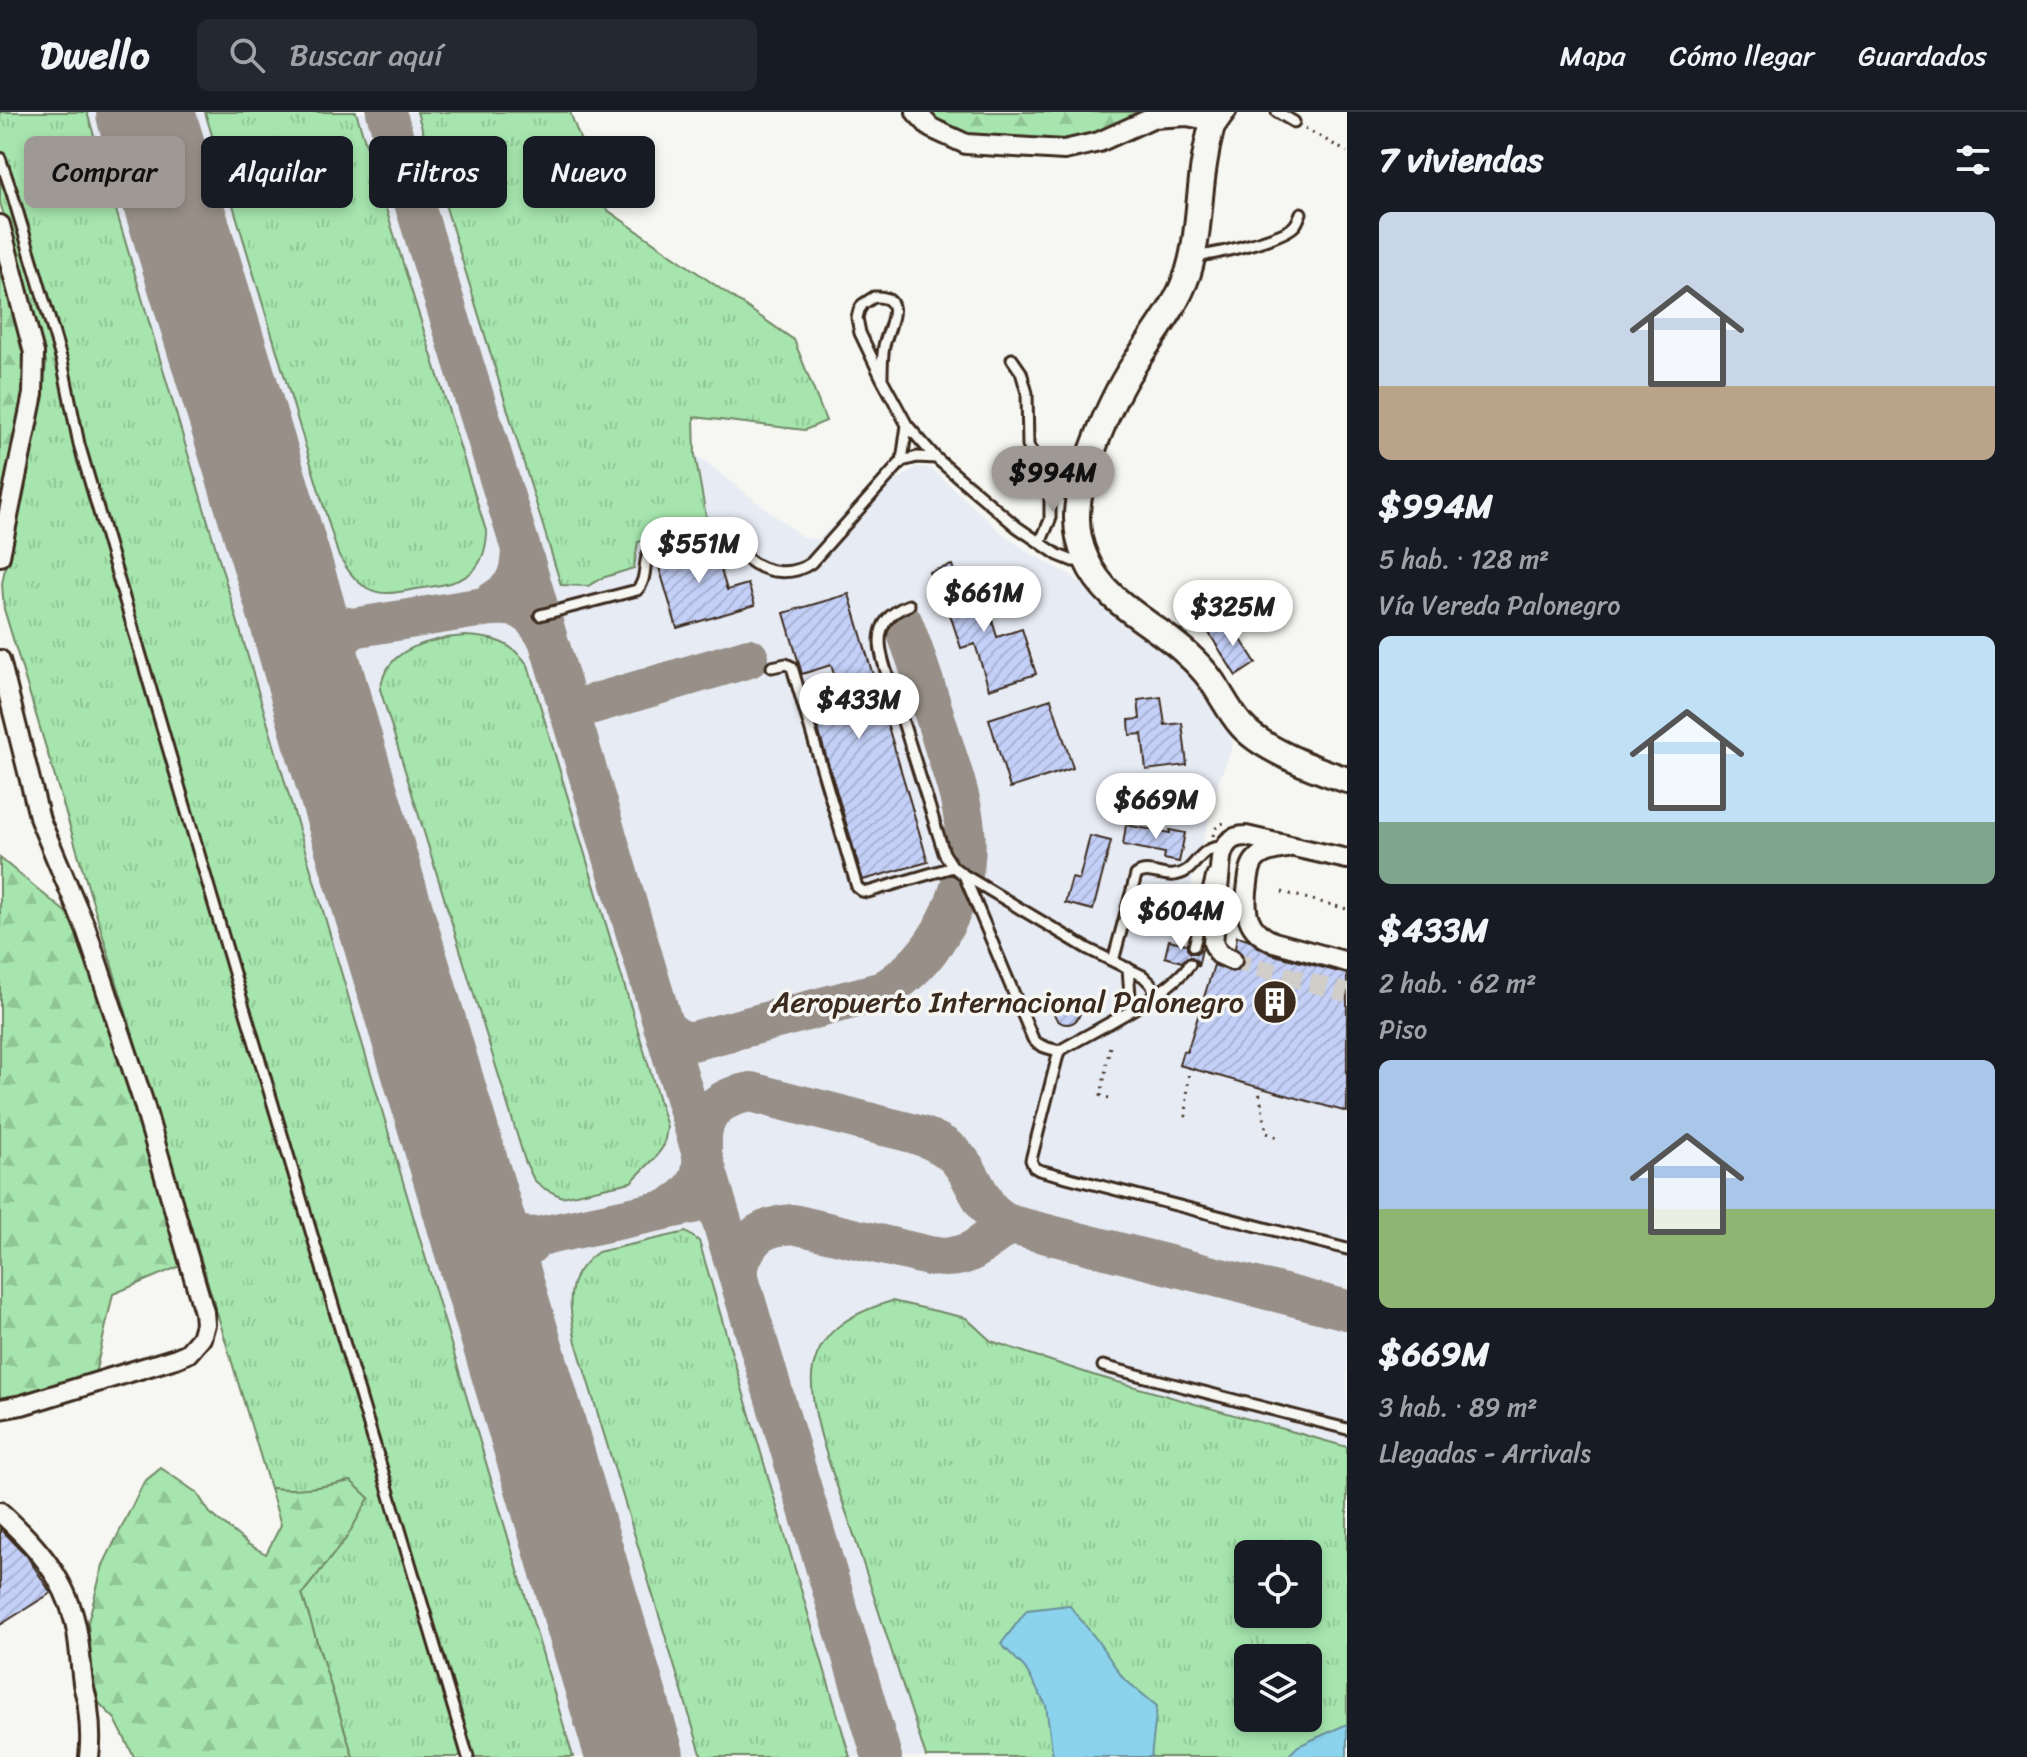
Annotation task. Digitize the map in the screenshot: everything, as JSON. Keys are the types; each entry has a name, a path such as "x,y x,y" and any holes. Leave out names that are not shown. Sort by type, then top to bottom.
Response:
{"street":[{"path":"916,112 931,128 966,144 1064,150 1099,142 1152,118 1220,115 1206,153 1192,257 1177,299 1130,369 1096,444 1078,499 1078,533 1087,562 1098,580 1117,601 1171,639 1194,660 1252,736 1298,760 1347,780"},
{"path":"0,225 34,353 35,371 0,556"},
{"path":"0,660 40,820 86,929 143,1101 205,1324 196,1346 176,1358 0,1409"},
{"path":"1232,960 1203,947 1212,936 1224,847 1233,838 1246,836 1347,859"},
{"path":"1293,847 1262,854 1251,866 1246,907 1252,925 1264,938 1274,942 1347,962"},
{"path":"0,1512 51,1567 69,1601 88,1707 89,1757"}],"lane":[{"path":"1277,112 1294,122"},
{"path":"0,158 62,361 79,444 105,534 468,1757"},
{"path":"1192,257 1208,256 1279,236 1295,226 1301,213"},
{"path":"882,379 884,344 895,313 891,303 881,296 868,299 857,318 864,344 882,379 907,425 936,458 1017,527 1066,558 1087,562"},
{"path":"1012,359 1025,381 1028,446 1045,473 1050,488 1050,520 1040,543"},
{"path":"902,461 907,425"},
{"path":"540,615 637,590 642,585 648,554 654,547 705,532 721,533 752,563 763,568 796,571 811,563 902,461 917,457 936,458"},
{"path":"909,605 886,620 880,641 944,853 953,867 964,875 1067,938 1143,976 1156,994"},
{"path":"772,667 786,664 792,667 857,887 868,892 953,867"},
{"path":"1113,961 1136,875 1143,871 1176,875 1186,871 1207,849 1224,847"},
{"path":"964,875 1033,1039 1036,1044 1059,1051"},
{"path":"1190,964 1183,974 1156,994 1059,1051 1031,1160 1034,1167 1347,1249"},
{"path":"1128,968 1131,1010"},
{"path":"1103,1366 1347,1429"}],"path":[{"path":"1294,122 1347,152"},
{"path":"1282,892 1347,909"},
{"path":"1109,1098 1101,1096 1110,1046"},
{"path":"1189,1067 1186,1116 1191,1118"},
{"path":"1258,1086 1267,1133 1282,1139"}],"shaded area":[{"name":"Aeropuerto Internacional Palonegro","path":"0,112 570,112 579,136 523,136 523,208 606,208 794,340 826,421 805,430 694,417 696,455 804,538 819,539 885,470 899,480 915,467 934,471 1002,533 1029,553 1069,574 1177,663 1217,704 1233,736 1232,748 1220,778 1173,952 1230,966 1237,936 1347,967 1347,1757 353,1757 4,609 2,584 44,384 46,361 0,202"}],"green space":[{"path":"0,112 87,112 94,136 24,136 24,208 115,208 573,1757 353,1757 302,1594 347,1537 350,1481 310,1488 270,1488 4,609 2,584 44,384 46,361 0,202"},
{"path":"205,112 356,112 369,154 369,208 386,208 487,534 480,562 465,577 430,587 379,592 358,581 338,554 234,208 353,208 353,136 212,136"},
{"path":"417,112 570,112 579,136 523,136 523,208 606,208 794,340 826,421 805,430 694,417 695,455 708,527 638,542 634,568 588,586 561,585 446,208 507,208 507,136 424,136"},
{"path":"917,112 1214,112 1172,115 1100,144 987,144"},
{"path":"0,225 34,353 0,556"},
{"path":"465,636 501,642 528,665 667,1127 664,1145 631,1182 562,1197 534,1180 525,1161 380,689 386,671 400,654 421,644"},
{"path":"0,858 86,929 190,1262 113,1294 93,1383 0,1409"},
{"path":"686,1232 699,1241 850,1757 702,1757 576,1342 571,1304 571,1292 579,1271 598,1252"},
{"path":"892,1301 966,1318 991,1341 1093,1375 1347,1447 1347,1757 926,1757 831,1469 814,1403 813,1368 818,1354 832,1332 854,1316"},
{"path":"161,1468 197,1493 210,1513 248,1544 266,1554 281,1525 270,1488 310,1488 351,1481 369,1498 347,1537 302,1594 353,1757 134,1757 115,1719 93,1697 88,1622 103,1565 144,1482"}],"water":[{"path":"1069,1605 1123,1678 1157,1706 1151,1757 1053,1757 1046,1705 1025,1668 1001,1644 1027,1610"},
{"path":"1347,1724 1347,1757 1287,1757 1298,1746"}],"building":[{"path":"712,541 727,590 748,584 755,605 677,628 656,557 672,549"},
{"path":"952,565 965,606 986,600 997,637 1022,629 1036,674 989,689 975,644 961,648 945,599 938,602 929,572"},
{"path":"849,594 928,862 863,880 815,719 845,710 831,665 802,674 784,613"},
{"path":"1229,621 1256,663 1236,676 1209,633"},
{"path":"1161,697 1165,725 1182,723 1187,765 1146,770 1142,734 1130,735 1129,720 1140,719 1138,700"},
{"path":"1051,699 1073,768 1010,788 989,719"},
{"path":"1126,825 1185,833 1179,862 1164,859 1165,853 1123,845"},
{"path":"1090,836 1111,841 1093,910 1065,903 1072,878 1079,880"},
{"name":"Aeropuerto Internacional Palonegro","path":"1237,936 1248,939 1271,954 1347,974 1347,1112 1179,1065 1183,1051 1187,1052 1214,965 1232,972 1242,966 1242,954 1235,948"},
{"path":"1169,940 1187,944 1191,953 1202,949 1198,967 1192,957 1182,962 1165,957"},
{"path":"1067,998 1076,1002 1080,1011 1076,1020 1067,1024 1058,1020 1054,1011 1058,1002"},
{"path":"0,1528 27,1556 51,1593 0,1625"}],"taxiway":[{"path":"386,112 521,549 882,1757"},
{"path":"521,549 519,570 513,584 484,607 521,609 534,619 546,636"},
{"path":"291,592 317,617 352,628 328,656 321,671 318,690"},
{"path":"352,628 484,607"},
{"path":"663,1026 676,1037 693,1041 883,991 919,961 946,922 962,877 964,817 924,681 903,623"},
{"path":"569,711 749,658"},
{"path":"666,1210 688,1194 698,1181 702,1168 702,1133 714,1108 730,1098 751,1092 904,1131 942,1145 966,1170 989,1209 1011,1225"},
{"path":"468,1195 496,1224 519,1236 537,1237 518,1256 509,1275 507,1297 511,1340"},
{"path":"537,1237 693,1204"},
{"path":"737,1269 751,1241 763,1231 781,1225 793,1224 942,1257 972,1251 1011,1225 1347,1310"}],"runway":[{"path":"145,112 291,592 635,1757"}],"tunnel":[{"path":"1232,960 1347,993"}],"place":[{"name":"Aeropuerto Internacional Palonegro","path":"1275,1002"}]}
